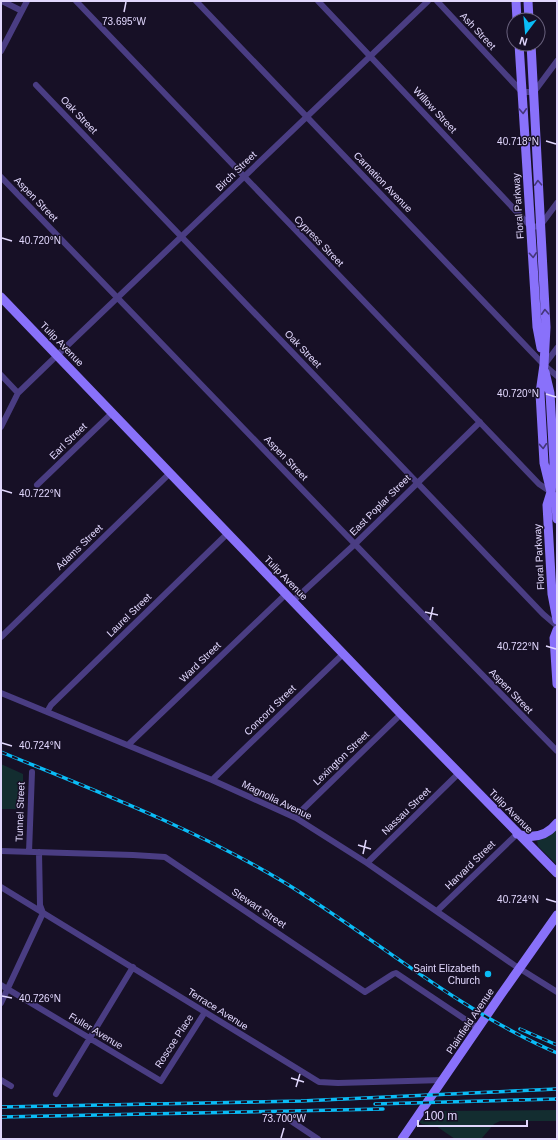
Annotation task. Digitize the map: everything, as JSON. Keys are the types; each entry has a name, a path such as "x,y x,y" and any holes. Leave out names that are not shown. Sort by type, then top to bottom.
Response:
{"street":[{"path":"2,1 22,11"},
{"path":"1,51 27,1"},
{"name":"Cypress Street","path":"76,1 539,484 554,489"},
{"name":"Carnation Avenue","path":"196,1 544,365 557,376"},
{"name":"Willow Street","path":"318,1 536,226"},
{"name":"Birch Street","path":"1,427 18,393 428,1"},
{"name":"Ash Street","path":"437,1 522,92"},
{"path":"516,1 517,12"},
{"path":"528,1 529,12"},
{"name":"Floral Parkway","path":"520,52 525,148 536,226"},
{"name":"Floral Parkway","path":"532,52 536,147 536,226 539,285 546,327 544,365 540,393 544,463 554,489 547,505 553,549 552,594 557,620"},
{"path":"522,92 534,92 557,61"},
{"name":"Oak Street","path":"36,85 543,614 557,626"},
{"path":"525,148 536,147"},
{"name":"Aspen Street","path":"1,177 557,751"},
{"name":"Floral Parkway","path":"536,226 557,204"},
{"name":"Tulip Avenue","path":"1,297 458,774 557,873"},
{"path":"544,365 557,348"},
{"name":"Floral Parkway","path":"544,365 550,393 554,489 557,519"},
{"path":"1,375 18,393"},
{"name":"Earl Street","path":"37,485 112,413"},
{"name":"East Poplar Street","path":"293,601 355,544 480,422"},
{"path":"542,430 552,430"},
{"name":"Adams Street","path":"1,637 170,473"},
{"name":"Laurel Street","path":"47,712 51,705 228,534"},
{"name":"Ward Street","path":"128,745 286,594"},
{"path":"557,630 554,638 557,684"},
{"name":"Concord Street","path":"212,780 343,654"},
{"name":"Magnolia Avenue","path":"1,693 212,780 296,818 367,863 520,969 557,992"},
{"name":"Lexington Street","path":"296,818 299,813 401,714"},
{"name":"Tunnel Street","path":"29,852 32,772"},
{"name":"Nassau Street","path":"367,863 458,774"},
{"path":"518,834 534,837 553,828 557,823"},
{"name":"Harvard Street","path":"437,911 518,834"},
{"name":"Stewart Street","path":"1,851 165,857 365,992 396,973 478,1028"},
{"path":"1,1003 43,913 40,905 39,852"},
{"name":"Terrace Avenue","path":"1,887 134,967 319,1082 338,1083 443,1080"},
{"name":"Plainfield Avenue","path":"402,1139 557,915"},
{"path":"56,1094 134,967"},
{"name":"Fuller Avenue","path":"1,985 161,1081"},
{"name":"Roscoe Place","path":"161,1081 205,1012"},
{"path":"1,1080 11,1086"},
{"path":"288,1119 318,1139"}],"green space":[{"path":"1,764 23,774 23,809 1,809"},
{"path":"557,829 557,865 538,846 537,841"},
{"path":"557,1110 557,1121 500,1121 494,1124 482,1138 477,1139 455,1139 436,1126 422,1124 419,1122 439,1111"}],"railway":[{"path":"1,752 144,811 248,862 282,881 350,925 416,972 485,1016 520,1036 557,1053"},
{"path":"520,1029 557,1045"},
{"path":"1,1107 301,1101 557,1089"},
{"path":"375,1104 557,1099"},
{"path":"1,1117 383,1109"}],"place":[{"name":"Saint Elizabeth Church","path":"488,974"}]}
